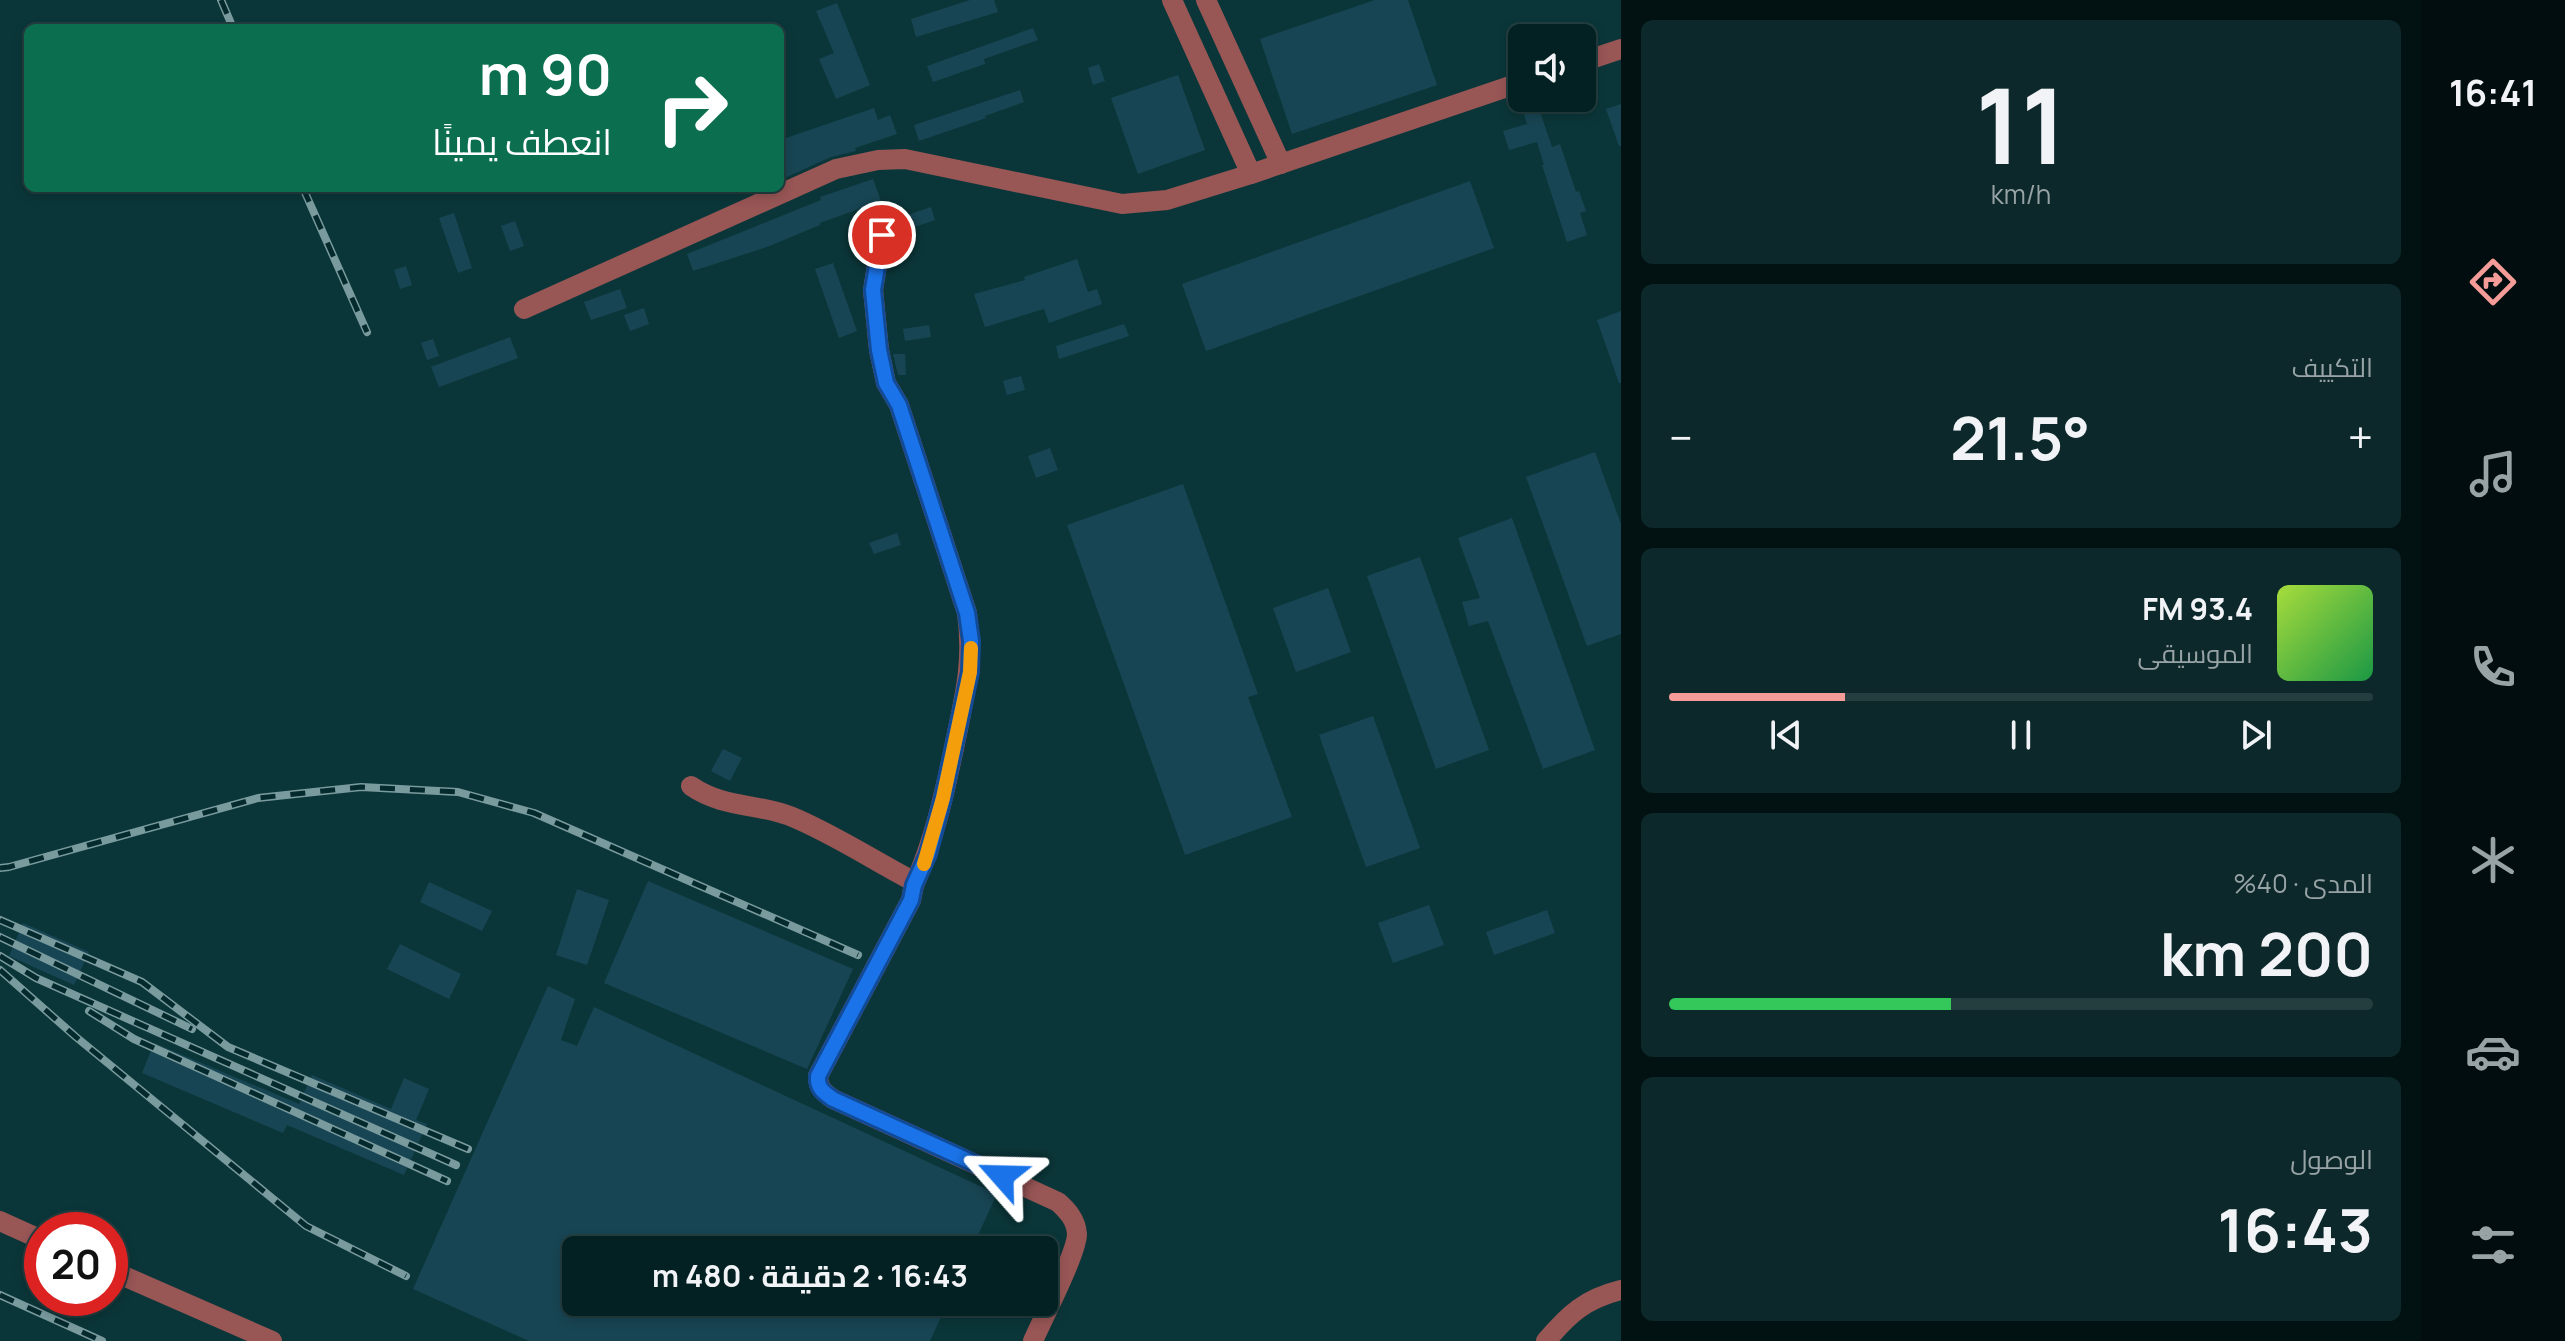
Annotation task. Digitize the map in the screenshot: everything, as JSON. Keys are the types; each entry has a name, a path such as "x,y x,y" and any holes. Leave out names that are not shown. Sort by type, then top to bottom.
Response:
{"street":[{"path":"1172,0 1251,174"},
{"path":"1206,0 1281,164"},
{"path":"1596,57 1621,49"},
{"path":"524,309 836,169 878,160 905,159 1122,204 1167,200 1508,87"},
{"path":"882,235 873,290 881,361 886,383 899,405 921,469 967,613 971,641 970,672 943,798 928,854 911,900 818,1076 818,1083 820,1090 833,1099 1058,1202 1072,1215 1077,1235 1073,1251 1033,1341"},
{"path":"691,786 727,804 762,808 790,816 911,880 914,885"},
{"path":"0,1221 24,1232"},
{"path":"128,1278 272,1341"},
{"path":"1546,1341 1568,1315 1601,1295 1621,1290"}],"shaded area":[{"path":"0,0 1621,0 1621,1341 0,1341"}],"building":[{"path":"970,0 994,0 998,12 916,37 911,19"},
{"path":"1375,0 1408,0 1437,85 1292,134 1260,39"},
{"path":"837,3 870,85 836,99 819,59 834,53 816,11"},
{"path":"1033,28 1038,40 984,59 985,64 933,82 927,66"},
{"path":"1099,64 1105,81 1093,85 1088,68"},
{"path":"1178,75 1205,150 1138,174 1111,98"},
{"path":"1020,90 1024,102 919,141 914,125"},
{"path":"1621,104 1621,146 1619,146 1606,109"},
{"path":"874,108 878,120 890,115 897,134 855,148 856,151 831,157 784,178 784,139"},
{"path":"1540,112 1552,147 1560,144 1576,192 1579,191 1586,211 1580,213 1587,235 1567,242 1537,142 1509,150 1503,131 1527,124 1524,114"},
{"path":"873,179 881,201 820,223 767,247 693,271 687,254 821,200 820,197"},
{"path":"1470,181 1494,248 1206,351 1182,284"},
{"path":"931,207 935,220 906,230 902,217"},
{"path":"454,213 472,268 458,273 439,218"},
{"path":"515,221 524,246 510,251 501,226"},
{"path":"1077,259 1088,292 1097,289 1102,304 1049,323 1044,309 985,327 974,294 1025,280 1024,277"},
{"path":"833,263 857,331 839,338 815,269"},
{"path":"406,266 412,285 400,289 394,270"},
{"path":"620,289 627,308 591,320 584,302"},
{"path":"644,308 649,324 630,331 624,315"},
{"path":"1621,311 1621,383 1619,383 1597,320"},
{"path":"1124,324 1129,336 1059,359 1056,346"},
{"path":"929,325 931,337 905,341 903,329"},
{"path":"510,337 518,358 439,387 431,367"},
{"path":"433,339 439,356 427,360 421,343"},
{"path":"893,354 905,354 906,375 898,375"},
{"path":"1021,376 1025,390 1007,395 1003,381"},
{"path":"1050,448 1058,470 1036,478 1028,456"},
{"path":"1595,452 1621,524 1621,634 1587,646 1526,477"},
{"path":"1183,484 1258,694 1248,697 1292,817 1185,855 1067,525"},
{"path":"1512,518 1595,750 1543,769 1488,621 1469,626 1462,602 1480,598 1458,538"},
{"path":"897,533 901,545 874,554 869,543"},
{"path":"1420,557 1489,750 1436,769 1367,576"},
{"path":"1328,588 1351,652 1296,672 1273,608"},
{"path":"1373,716 1420,848 1366,867 1319,735"},
{"path":"723,749 742,758 730,781 711,771"},
{"path":"648,881 853,969 807,1069 604,983"},
{"path":"429,882 492,911 482,931 420,902"},
{"path":"577,889 609,900 587,965 556,955"},
{"path":"1429,905 1444,945 1393,963 1378,923"},
{"path":"1547,910 1555,933 1494,955 1486,932"},
{"path":"23,923 89,952 74,985 9,956"},
{"path":"400,944 461,974 449,999 387,969"},
{"path":"548,986 575,999 561,1040 577,1046 594,1007 997,1194 978,1236 562,1236 562,1316 942,1316 930,1341 529,1341 413,1289"},
{"path":"154,1043 299,1104 312,1075 391,1109 404,1078 429,1089 416,1120 427,1124 404,1175 287,1125 283,1133 142,1073"}],"railway":[{"path":"221,0 231,24"},
{"path":"305,192 367,332"},
{"path":"0,868 258,798 361,787 458,792 534,813 858,955"},
{"path":"0,920 142,982 228,1047 468,1149"},
{"path":"0,937 192,1029"},
{"path":"0,956 36,978 456,1165"},
{"path":"0,970 76,1037 306,1226 406,1276"},
{"path":"89,1011 134,1039 447,1181"},
{"path":"0,1295 102,1341"}],"slow traffic":[{"path":"924,864 943,798 970,672 971,648"}],"route":[{"path":"882,235 873,290 879,350 886,383 899,405 967,613 971,641 970,672 943,798 914,892 818,1076 818,1083 820,1090 833,1099 1002,1176"}]}
